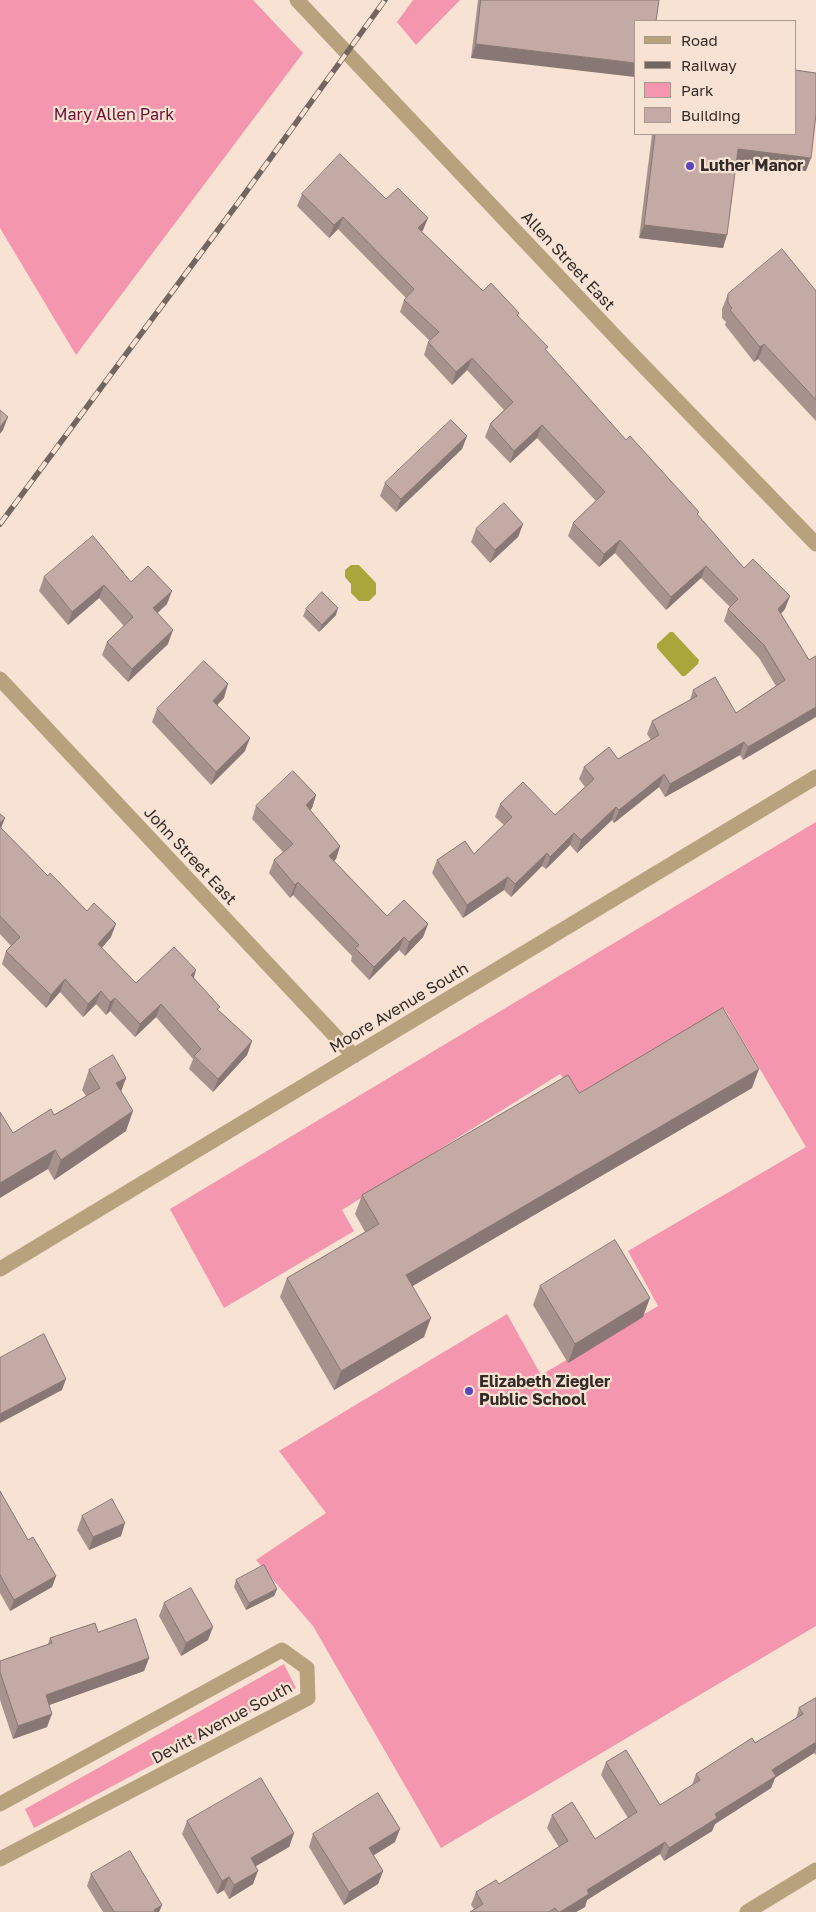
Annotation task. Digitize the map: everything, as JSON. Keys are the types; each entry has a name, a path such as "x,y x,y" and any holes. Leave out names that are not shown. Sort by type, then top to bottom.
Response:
{"street":[{"name":"Allen Street East","path":"297,0 629,351 816,544"},
{"name":"John Street East","path":"0,679 354,1056"},
{"name":"Moore Avenue South","path":"0,1269 816,777"},
{"name":"Devitt Avenue South","path":"0,1804 282,1650 307,1668 308,1698 0,1859"},
{"path":"747,1912 816,1870"}],"green space":[{"name":"Mary Allen Park","path":"0,0 253,0 303,53 76,355 0,228"},
{"path":"413,0 460,0 416,45 397,22"},
{"name":"Elizabeth Ziegler Public School","path":"816,822 816,1626 441,1848 313,1626 256,1560 326,1513 279,1451 507,1314 541,1375 658,1306 628,1251 806,1147 724,1008 577,1095 560,1074 342,1210 354,1231 224,1308 170,1209"},
{"path":"284,1664 296,1688 34,1828 25,1809"}],"shaded area":[{"path":"351,565 359,565 376,583 376,594 369,601 359,601 351,593 351,584 345,577 345,570"},
{"path":"670,632 673,632 699,660 698,664 685,676 682,676 657,648 657,644"}],"building":[{"path":"481,0 659,0 656,20 634,20 634,63 476,44"},
{"name":"Luther Manor","path":"796,70 816,73 816,114 811,158 738,149 727,235 644,225 655,135 796,135"},
{"path":"340,154 386,199 398,188 428,218 418,228 483,291 491,283 519,313 517,315 548,347 545,349 626,440 630,436 699,512 697,514 744,568 753,559 790,596 778,609 809,660 816,656 816,707 748,747 744,742 670,784 664,774 619,810 616,807 581,840 574,833 550,857 547,853 515,884 508,877 467,905 437,860 465,841 474,854 512,817 500,804 523,782 555,815 594,779 584,767 609,747 618,759 659,735 652,721 697,696 693,690 715,677 736,713 785,680 764,645 728,609 738,599 706,566 671,597 620,540 604,554 573,523 605,492 542,425 514,451 490,424 513,402 472,358 456,372 428,342 439,332 404,300 414,289 343,217 334,225 302,194"},
{"path":"782,249 816,291 816,400 764,344 760,347 730,310 732,308 728,303 728,294"},
{"path":"0,410 8,417 0,427"},
{"path":"451,420 467,436 401,499 385,483"},
{"path":"504,503 523,524 495,550 476,529"},
{"path":"93,536 131,582 148,566 172,591 153,608 173,630 132,669 107,642 133,617 104,585 72,612 44,577"},
{"path":"322,592 338,608 322,625 306,609"},
{"path":"204,661 228,684 213,701 250,738 216,772 157,709"},
{"path":"293,771 316,795 306,805 340,846 329,856 387,916 404,900 428,924 409,942 404,937 374,967 355,948 359,945 298,882 295,885 274,860 293,844 256,806"},
{"path":"0,814 5,818 0,823"},
{"path":"0,827 48,876 50,873 87,911 94,903 116,924 98,944 136,983 174,947 196,970 191,975 220,1007 217,1009 252,1041 218,1079 194,1056 201,1049 161,1004 140,1024 115,998 110,1002 101,991 88,1004 65,979 51,995 6,951 20,937 0,916"},
{"path":"723,1008 759,1069 406,1275 431,1318 341,1371 287,1278 379,1224 362,1195 568,1075 579,1093"},
{"path":"113,1055 126,1078 116,1083 133,1111 61,1160 55,1150 0,1183 0,1112 13,1133 51,1109 54,1115 100,1088 89,1070"},
{"path":"615,1240 650,1298 575,1344 540,1286"},
{"path":"44,1334 66,1379 0,1414 0,1358"},
{"path":"0,1491 28,1540 33,1537 56,1576 14,1600 0,1575"},
{"path":"112,1499 125,1523 93,1537 82,1516"},
{"path":"264,1565 277,1589 249,1603 236,1580"},
{"path":"191,1588 213,1627 186,1643 164,1603"},
{"path":"136,1619 149,1658 46,1695 52,1714 18,1726 0,1672 0,1661 52,1643 50,1638 95,1623 98,1632"},
{"path":"816,1698 816,1742 772,1770 776,1776 715,1814 717,1818 669,1848 665,1842 587,1890 589,1894 560,1912 555,1908 549,1912 470,1912 483,1904 476,1892 496,1880 499,1884 568,1841 552,1815 572,1802 595,1839 637,1812 606,1762 626,1750 660,1805 700,1780 696,1774 752,1738 755,1743 803,1714 799,1708"},
{"path":"261,1778 294,1833 251,1858 258,1871 234,1885 229,1877 222,1881 187,1821"},
{"path":"378,1793 400,1829 369,1848 383,1871 349,1892 313,1834"},
{"path":"130,1851 162,1905 154,1910 155,1912 114,1912 91,1874"}],"railway":[{"path":"0,524 238,203 385,0"}],"place":[{"name":"Luther Manor","path":"690,166"},
{"name":"Elizabeth Ziegler Public School","path":"469,1391"}]}
